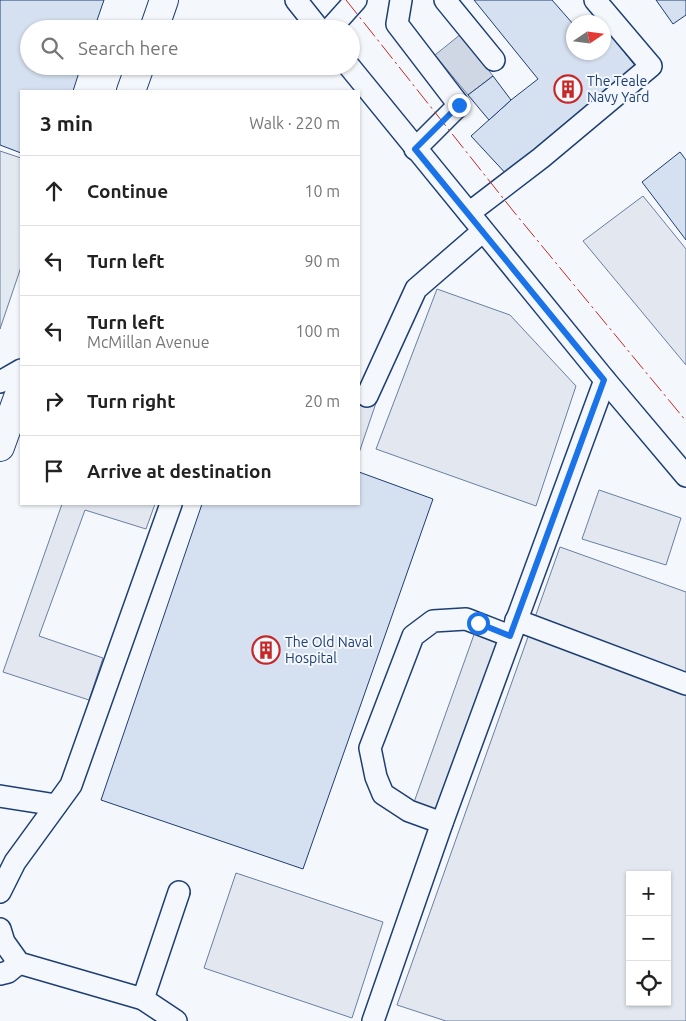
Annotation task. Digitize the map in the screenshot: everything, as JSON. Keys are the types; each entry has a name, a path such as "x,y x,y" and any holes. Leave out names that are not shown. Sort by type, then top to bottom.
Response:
{"main road":[{"path":"157,20 164,0"},
{"path":"131,90 137,75"},
{"path":"0,447 20,392"}],"street":[{"path":"296,0 312,20"},
{"path":"338,20 356,0"},
{"path":"401,0 397,24 459,105 415,149"},
{"path":"446,0 494,60"},
{"path":"469,213 541,158 651,66 595,0"},
{"path":"356,75 604,380 686,476"},
{"path":"367,396 416,289 483,231"},
{"path":"0,382 20,371"},
{"path":"373,1021 442,823 604,380"},
{"path":"0,887 15,862 71,785 172,505"},
{"path":"442,823 409,811 383,794 376,776 370,748 413,636 433,620 466,619 513,628 686,684"},
{"path":"0,796 56,805"},
{"path":"143,999 179,892"},
{"path":"0,929 4,942 19,964 143,999 176,1021"},
{"path":"0,974 8,972 19,964"}],"shaded area":[{"path":"461,34 493,76 468,95 435,55"},
{"path":"0,151 20,158 20,270 0,329"},
{"path":"643,196 686,249 686,365 583,241"},
{"path":"437,289 510,315 576,386 536,506 376,449"},
{"path":"360,394 377,400 360,450"},
{"path":"599,490 681,518 666,565 582,539"},
{"path":"62,505 155,505 146,529 85,510 39,636 103,658 89,700 3,672"},
{"path":"560,547 686,592 686,1021 446,1021 397,1005"},
{"path":"476,629 502,639 438,815 413,805"},
{"path":"236,873 383,922 352,1018 204,968"}],"building":[{"path":"0,0 104,0 97,20 20,20 20,75 78,75 73,90 20,90 20,153 0,145"},
{"name":"The Teale Navy Yard","path":"474,0 552,0 566,16 566,60 611,60 611,36 637,68 509,177 471,136 511,100 538,79"},
{"path":"656,0 686,0 686,15 673,24"},
{"path":"493,76 511,100 489,120 468,95"},
{"path":"680,152 686,160 686,240 642,182"},
{"name":"The Old Naval Hospital","path":"360,472 433,499 303,869 101,800 202,505 360,505"}],"power":[{"path":"346,0 514,212 686,421"}],"place":[{"name":"The Teale Navy Yard","path":"568,89"},
{"name":"The Old Naval Hospital","path":"266,650"}],"route":[{"path":"459,105 415,149 604,380 510,636 478,623"}]}
